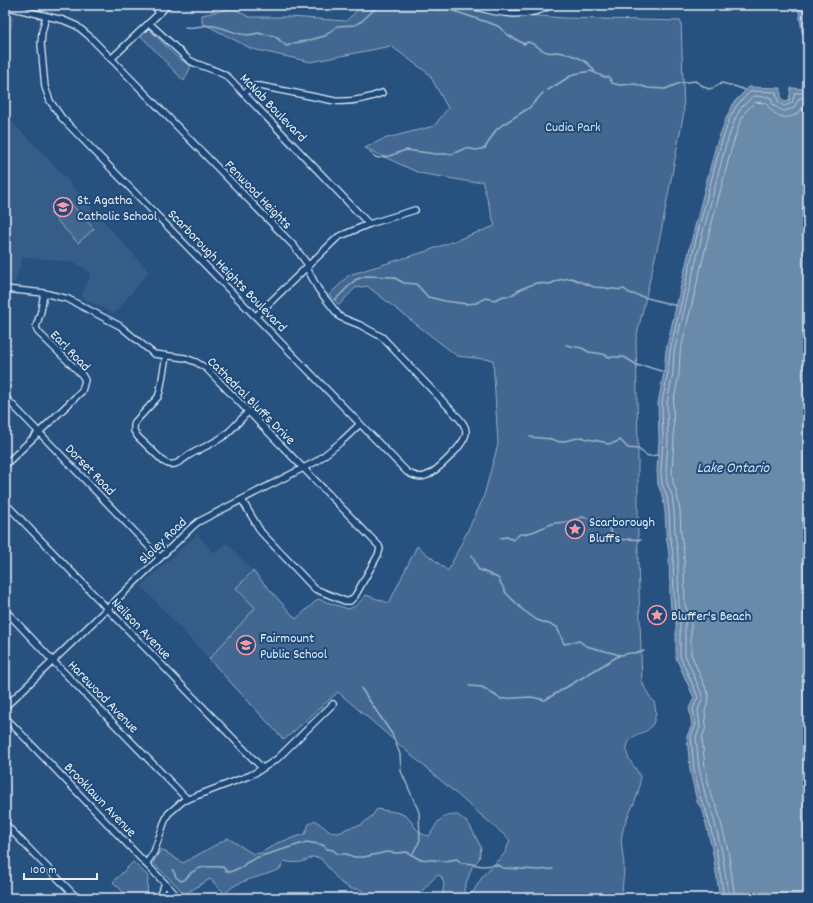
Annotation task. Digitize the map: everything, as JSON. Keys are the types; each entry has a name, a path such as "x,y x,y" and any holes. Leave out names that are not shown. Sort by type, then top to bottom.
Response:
{"street":[{"path":"154,5 159,13"},
{"path":"111,59 168,5"},
{"path":"469,5 517,14 532,13 551,5"},
{"name":"Fenwood Heights","path":"5,6 63,20 77,26 294,246 308,265 308,270 318,289 340,317 360,325 382,337 455,414 464,425 466,433 463,442 457,450 427,475 421,476"},
{"name":"Scarborough Heights Boulevard","path":"46,16 41,44 45,87 50,101 56,111 407,472 415,476 421,476"},
{"name":"McNab Boulevard","path":"149,23 189,60 196,64 221,72 228,77 369,224"},
{"path":"244,93 250,89 260,86 345,102 372,97 382,93"},
{"path":"256,316 338,237 369,224 415,210"},
{"name":"Cathedral Bluffs Drive","path":"5,289 61,296 78,303 120,326 154,354 185,358 196,362 207,369 376,543 380,549 355,596 350,601 345,601 315,589 261,532 242,500"},
{"name":"Earl Road","path":"5,465 82,391 85,380 82,375 38,332 36,326 41,311 44,293"},
{"path":"166,356 158,397 135,422 134,431 138,437 168,465 176,465 225,435 248,412"},
{"name":"Dorset Road","path":"5,397 160,558"},
{"name":"Sloley Road","path":"5,707 196,524 329,453 360,424"},
{"name":"Neilson Avenue","path":"5,504 262,768"},
{"name":"Harewood Avenue","path":"5,610 188,798"},
{"path":"146,864 154,852 168,814 183,801 250,775 277,759 333,704"},
{"name":"Brooklawn Avenue","path":"5,716 179,898"},
{"path":"5,824 77,898"},
{"path":"158,898 165,884"}],"shaded area":[{"path":"5,14 15,16 5,56"},
{"name":"St. Agatha Catholic School","path":"5,115 46,156 149,272 114,314 81,297 91,273 74,262 23,257 15,283 5,280"},
{"name":"Fairmount Public School","path":"197,534 213,553 227,543 296,619 284,740 141,586"}],"green space":[{"name":"Cudia Park","path":"363,5 444,5 476,11 564,18 681,21 684,112 661,232 636,339 638,560 642,681 654,702 656,712 653,724 650,728 634,736 628,744 627,755 638,772 640,780 638,794 622,834 621,842 624,868 622,890 623,898 442,898 444,884 441,876 437,875 417,898 369,898 370,896 359,889 351,889 341,883 320,858 312,857 306,861 299,862 284,861 280,869 235,885 225,894 210,879 185,894 153,863 161,849 183,863 228,838 253,854 261,853 277,843 305,834 309,824 315,820 330,832 339,833 348,828 361,825 372,816 377,809 396,812 406,816 420,832 429,836 440,820 446,816 458,815 469,824 481,847 479,859 472,867 464,889 465,896 473,892 484,874 505,853 510,840 338,692 284,740 209,659 255,608 236,588 253,571 296,619 318,599 348,609 356,606 366,595 389,603 417,546 448,571 483,499 498,444 493,360 457,356 367,286 355,288 339,305 329,295 349,275 424,252 495,226 482,181 471,182 419,173 365,148 383,139 434,126 448,108 429,74 391,46 311,62 252,49 202,23 202,15 233,8 249,17 290,17 346,21"},
{"path":"149,29 177,57 191,66 184,81 140,35"},
{"path":"67,199 94,229 78,243 51,214"},
{"path":"133,862 148,876 147,898 129,898 113,882"}],"water":[{"path":"798,5 808,5 808,44 802,32"},
{"name":"Lake Ontario","path":"749,87 781,88 781,99 785,102 789,101 791,88 808,89 808,898 720,898 713,854 703,811 697,802 690,770 687,736 692,725 689,708 694,698 676,658 676,621 671,609 669,555 665,512 663,497 658,485 658,403 664,372 666,350 693,234 716,145 734,102"}],"waterway":[{"path":"185,27 209,26 219,27 246,35 258,33 270,35 276,37 287,46 325,36 337,26 355,25 362,21 377,7 417,7 438,10 446,9 498,26 508,35 524,44 528,42 547,52 562,53 584,60 595,72"},
{"path":"548,90 574,74 591,71 604,77 609,77 612,83 619,85 635,84 648,88 665,89 680,83 695,81 708,89 722,83 745,90"},
{"path":"370,152 378,158 406,150 436,154 452,154 466,148 476,150 485,148 496,130 529,108 543,93"},
{"path":"335,300 355,280 366,276 393,277 404,283 416,284 428,297 467,304 476,303 486,298 494,300 504,296 510,296 521,289 536,283 550,284 559,280 571,278 594,287 620,290 624,289 629,293 677,306"},
{"path":"566,345 582,348 589,352 603,354 609,357 624,357 639,366 645,366 664,372"},
{"path":"530,437 551,439 560,442 582,437 607,444 620,440 628,448 638,449 648,456 659,455"},
{"path":"500,538 507,537 513,540 520,534 535,531 554,523 568,522 583,517 590,519 596,518 603,521 613,534 623,540 641,540"},
{"path":"472,555 478,569 498,578 506,593 523,610 537,620 557,627 564,644 579,641 586,646 620,655"},
{"path":"469,686 482,687 501,699 531,697 545,700 620,655 644,651"},
{"path":"361,688 392,734 400,754 401,771 419,812 420,840 412,855"},
{"path":"173,870 176,877 181,881 192,872 204,867 223,867 226,871 230,872 242,867 246,863 258,857 307,842 323,845 327,849 333,850 338,854 346,854 353,857 364,857 387,852 407,852 419,859 446,861 457,859 461,863 482,866 497,865 503,868 539,870 553,869"}],"place":[{"name":"St. Agatha Catholic School","path":"63,207"},
{"name":"Scarborough Bluffs","path":"575,529"},
{"name":"Bluffer's Beach","path":"657,615"},
{"name":"Fairmount Public School","path":"246,645"}]}
